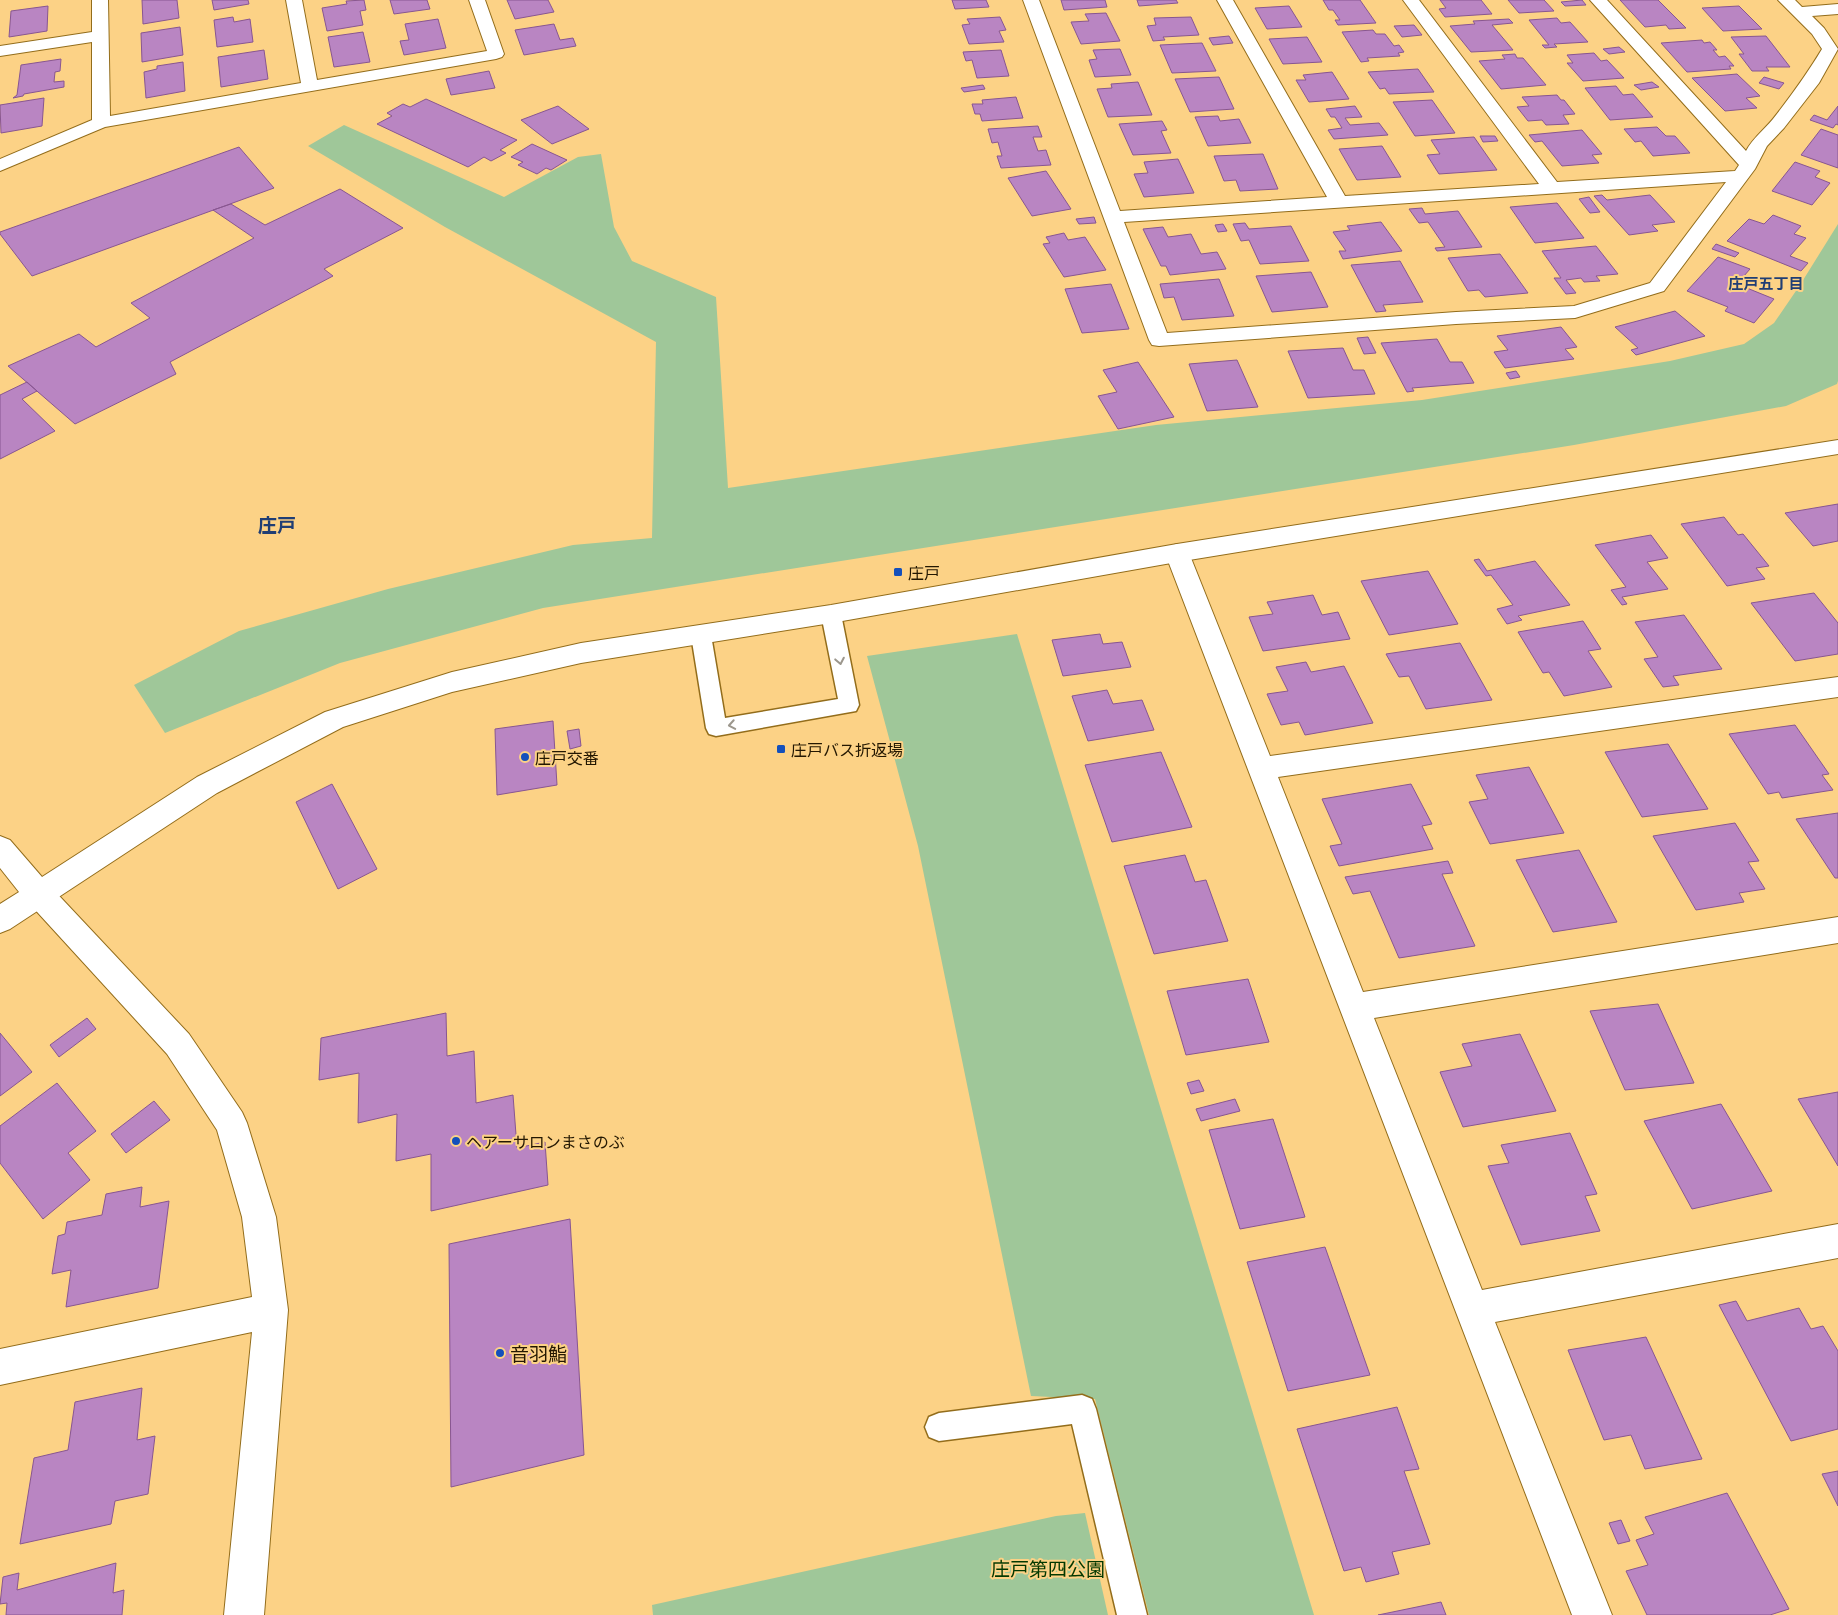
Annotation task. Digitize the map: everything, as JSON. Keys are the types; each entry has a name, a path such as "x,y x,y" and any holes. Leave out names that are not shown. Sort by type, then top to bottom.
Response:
{"street":[{"path":"100,0 101,123"},
{"path":"294,0 310,87"},
{"path":"0,166 101,123 496,54 477,0"},
{"path":"1031,0 1159,340 1456,318 1575,312 1656,288 1744,170 1759,144 1778,124 1813,79 1830,49 1818,31 1786,0"},
{"path":"1225,0 1339,203"},
{"path":"1411,0 1552,189"},
{"path":"1598,0 1744,170"},
{"path":"1800,12 1838,10"},
{"path":"0,51 100,36"},
{"path":"1114,217 1552,189 1744,170"},
{"path":"0,920 38,893 207,786 334,719 452,682 581,653 831,614 1177,553 1838,447"},
{"path":"1177,553 1592,1615"},
{"path":"1261,768 1838,687"},
{"path":"0,848 38,893 178,1044 231,1124 259,1217 270,1310 244,1615"},
{"path":"1354,1007 1838,930"},
{"path":"1473,1309 1838,1241"},
{"path":"0,1367 270,1310"}],"lane":[{"path":"701,635 716,728 849,705 831,614"},
{"path":"939,1427 1082,1409 1132,1615"}],"green space":[{"path":"344,125 504,197 578,157 601,154 614,227 632,261 716,297 728,488 1156,425 1422,400 1670,361 1744,344 1774,323 1838,224 1838,381 1837,384 1786,406 1574,445 543,608 340,663 165,733 134,685 239,631 388,589 573,545 652,538 656,342 445,227 308,146"},
{"path":"1017,634 1314,1615 1149,1615 1095,1399 1031,1396 918,846 867,656"},
{"name":"庄戸第四公園","path":"1085,1513 1108,1615 653,1615 652,1605 1056,1516"}],"building":[{"path":"142,0 177,0 179,18 143,24"},
{"path":"212,0 248,0 249,4 214,10"},
{"path":"364,0 366,10 360,11 363,25 327,31 322,8 347,4 346,1"},
{"path":"390,0 427,0 430,9 394,14"},
{"path":"507,0 548,0 554,12 515,19"},
{"path":"952,0 986,0 989,7 955,9"},
{"path":"1061,0 1105,0 1107,7 1064,10"},
{"path":"1137,0 1176,0 1178,3 1139,6"},
{"path":"1323,0 1360,0 1376,23 1338,25 1335,20 1340,20 1333,10 1329,10"},
{"path":"1440,0 1481,0 1492,14 1445,17 1439,9 1446,8"},
{"path":"1508,0 1544,0 1554,11 1519,13"},
{"path":"1582,0 1586,5 1565,6 1561,2"},
{"path":"1620,0 1658,0 1686,28 1669,29 1666,25 1645,27"},
{"path":"48,6 47,31 9,37 11,11"},
{"path":"1289,6 1302,27 1267,29 1255,8"},
{"path":"1739,6 1762,29 1723,31 1702,8"},
{"path":"1106,13 1120,41 1081,44 1071,22 1089,21 1085,14"},
{"path":"233,17 234,22 250,19 253,42 217,47 214,20"},
{"path":"1000,17 1006,30 999,31 1004,42 969,44 962,25 970,24 967,19"},
{"path":"1191,17 1199,35 1163,37 1165,40 1153,41 1147,26 1156,25 1154,18"},
{"path":"1557,18 1561,23 1570,22 1588,42 1554,44 1557,47 1545,48 1542,45 1549,45 1529,20"},
{"path":"438,19 446,48 404,55 400,41 409,40 405,24"},
{"path":"1509,19 1513,23 1492,25 1513,50 1471,52 1450,26 1475,24 1473,21"},
{"path":"554,24 560,40 573,38 576,46 524,55 515,30"},
{"path":"1414,25 1422,35 1402,37 1394,26"},
{"path":"180,27 183,55 142,62 141,33"},
{"path":"1373,30 1376,34 1385,34 1394,46 1399,45 1404,52 1398,53 1400,56 1367,58 1369,61 1361,62 1342,32"},
{"path":"363,32 370,62 334,67 328,37"},
{"path":"1229,36 1233,43 1213,45 1209,38"},
{"path":"1766,36 1790,67 1766,67 1769,71 1752,71 1739,54 1744,54 1731,37"},
{"path":"1307,37 1322,62 1283,64 1269,39"},
{"path":"1702,40 1704,43 1710,42 1717,50 1713,50 1719,57 1725,56 1734,66 1729,66 1731,69 1687,72 1661,43"},
{"path":"1202,43 1216,71 1172,73 1160,45"},
{"path":"1619,47 1625,52 1609,54 1603,49"},
{"path":"1120,49 1131,75 1095,77 1089,60 1097,59 1093,50"},
{"path":"264,50 268,79 221,87 218,57"},
{"path":"1001,50 1009,76 977,78 972,60 966,61 963,52"},
{"path":"1594,53 1601,61 1607,60 1624,78 1583,81 1567,63 1573,63 1567,55"},
{"path":"1515,54 1517,58 1523,58 1546,85 1501,89 1479,61 1505,59 1502,55"},
{"path":"61,59 60,71 55,72 54,82 64,81 64,87 24,94 23,96 13,98 17,95 21,65"},
{"path":"183,62 185,91 146,98 144,72 157,69 157,66"},
{"path":"1418,69 1434,92 1389,94 1385,88 1380,89 1368,72"},
{"path":"489,71 495,88 451,95 446,79"},
{"path":"1332,72 1349,99 1309,102 1296,80 1306,80 1303,75"},
{"path":"1737,74 1760,96 1746,98 1757,108 1725,111 1692,78"},
{"path":"1219,77 1234,109 1190,112 1175,79"},
{"path":"1764,77 1784,83 1779,89 1759,83"},
{"path":"1138,82 1152,115 1108,117 1097,89 1112,88 1111,84"},
{"path":"1652,82 1659,87 1641,90 1634,85"},
{"path":"983,85 985,89 964,92 961,88"},
{"path":"1616,86 1623,95 1633,94 1653,117 1610,120 1585,88"},
{"path":"1557,95 1561,100 1564,100 1575,114 1563,115 1569,124 1546,125 1542,120 1528,121 1517,107 1529,106 1522,97"},
{"path":"1016,97 1023,118 982,121 980,114 975,114 972,104 983,104 982,100"},
{"path":"44,98 42,126 1,133 0,105"},
{"path":"426,99 517,140 500,150 506,153 491,161 484,157 468,167 377,124 392,116 387,113 403,104 410,107"},
{"path":"1432,100 1455,133 1415,136 1393,102"},
{"path":"558,106 589,129 552,144 521,120"},
{"path":"1355,106 1362,117 1345,118 1350,125 1379,123 1388,135 1334,139 1328,130 1342,128 1335,117 1331,117 1326,109"},
{"path":"1838,106 1838,125 1836,124 1833,128 1810,120 1814,115 1827,120"},
{"path":"1218,116 1220,121 1239,119 1251,143 1208,146 1195,117"},
{"path":"1162,121 1167,130 1161,131 1171,153 1133,155 1119,124"},
{"path":"1038,126 1042,137 1033,137 1038,151 1046,150 1051,165 1001,168 997,156 1002,156 998,142 992,143 988,129"},
{"path":"1657,127 1666,136 1675,136 1690,153 1653,156 1641,141 1635,142 1624,129"},
{"path":"1821,129 1838,135 1838,168 1801,155"},
{"path":"1582,130 1602,154 1592,155 1599,163 1562,166 1542,141 1535,142 1529,135"},
{"path":"1480,136 1495,136 1498,141 1483,142"},
{"path":"1474,137 1497,170 1439,174 1427,155 1440,154 1431,140"},
{"path":"532,144 567,160 551,170 546,168 537,174 518,165 523,162 511,157"},
{"path":"1382,146 1401,177 1357,180 1339,149"},
{"path":"239,147 274,188 32,276 0,234 0,232"},
{"path":"1263,154 1278,189 1240,191 1236,180 1224,181 1214,156"},
{"path":"1178,159 1194,193 1144,197 1134,174 1148,173 1144,162"},
{"path":"1795,162 1820,171 1815,177 1830,183 1812,205 1772,191"},
{"path":"1046,171 1071,209 1032,216 1008,178"},
{"path":"340,189 403,228 324,269 333,276 170,362 176,374 75,424 8,366 79,334 96,347 150,318 131,303 254,238 213,210 231,204 265,225"},
{"path":"1602,195 1607,200 1650,195 1675,222 1652,225 1658,231 1629,235 1594,196"},
{"path":"1589,197 1600,212 1590,213 1579,199"},
{"path":"1557,203 1584,238 1535,243 1510,207"},
{"path":"1422,208 1425,214 1458,211 1482,247 1437,251 1435,248 1445,247 1428,222 1419,223 1409,209"},
{"path":"1773,215 1801,226 1794,234 1806,238 1790,256 1808,263 1801,271 1727,241 1749,219 1764,224"},
{"path":"1094,217 1096,223 1079,224 1076,219"},
{"path":"1381,222 1402,251 1343,259 1339,251 1346,251 1333,232 1350,230 1347,226"},
{"path":"1245,223 1249,229 1291,226 1309,261 1260,264 1249,240 1241,241 1233,224"},
{"path":"1223,224 1227,231 1218,232 1215,225"},
{"path":"1163,227 1168,237 1191,234 1201,254 1217,252 1226,269 1170,275 1166,266 1161,266 1143,229"},
{"path":"1064,233 1068,240 1085,237 1106,270 1064,277 1043,244 1050,243 1046,237"},
{"path":"1716,244 1739,253 1735,257 1712,249"},
{"path":"1596,246 1618,274 1596,276 1600,281 1584,282 1581,278 1566,280 1576,293 1566,294 1554,278 1561,278 1542,251"},
{"path":"1500,254 1528,293 1485,297 1479,290 1468,291 1448,258"},
{"path":"1718,257 1750,269 1737,284 1774,299 1754,323 1725,311 1728,307 1687,291"},
{"path":"1400,261 1423,302 1383,305 1386,311 1376,312 1351,265"},
{"path":"1311,272 1328,307 1272,312 1256,276"},
{"path":"1219,279 1234,316 1182,320 1174,297 1164,298 1160,284"},
{"path":"1111,284 1129,329 1082,333 1065,289"},
{"path":"1675,311 1705,336 1636,355 1631,350 1638,348 1615,327"},
{"path":"1561,327 1577,347 1565,349 1574,359 1505,368 1494,352 1508,350 1497,336"},
{"path":"1368,337 1376,353 1364,354 1357,338"},
{"path":"1437,339 1450,362 1462,362 1474,383 1412,388 1414,391 1407,392 1381,343"},
{"path":"1343,348 1353,370 1364,370 1375,394 1308,398 1288,351"},
{"path":"1237,360 1258,407 1207,411 1189,364"},
{"path":"1138,362 1174,417 1118,429 1098,396 1117,392 1103,370"},
{"path":"1516,371 1520,377 1510,379 1506,373"},
{"path":"27,382 37,391 22,399 55,431 0,459 0,395"},
{"path":"1838,504 1838,541 1813,546 1785,513"},
{"path":"1724,517 1738,535 1743,534 1769,566 1756,568 1765,579 1727,586 1681,524"},
{"path":"1651,535 1668,558 1647,562 1668,589 1622,597 1627,604 1622,605 1611,590 1626,587 1595,545"},
{"path":"1479,559 1487,571 1535,561 1570,605 1518,616 1522,620 1507,624 1497,609 1513,605 1491,575 1486,576 1474,560"},
{"path":"1428,571 1458,624 1389,635 1361,581"},
{"path":"1814,593 1838,623 1838,654 1795,661 1751,603"},
{"path":"1313,595 1322,615 1338,612 1350,639 1263,651 1249,617 1273,614 1267,602"},
{"path":"1684,615 1722,669 1673,676 1679,685 1663,687 1644,659 1658,657 1635,622"},
{"path":"1583,621 1601,649 1588,651 1612,687 1564,696 1549,672 1543,673 1518,632"},
{"path":"1100,634 1103,644 1122,642 1131,667 1063,676 1052,640"},
{"path":"1460,643 1492,700 1426,709 1409,676 1399,677 1386,654"},
{"path":"1306,662 1311,672 1344,666 1373,723 1305,735 1299,722 1281,725 1267,694 1288,691 1276,667"},
{"path":"1107,690 1113,704 1142,700 1154,730 1088,741 1072,696"},
{"name":"庄戸交番","path":"553,721 557,785 497,795 495,729"},
{"path":"1795,725 1829,774 1822,775 1833,790 1782,798 1779,792 1768,794 1729,734"},
{"path":"579,729 581,746 570,749 567,731"},
{"path":"1668,744 1708,809 1642,817 1605,752"},
{"path":"1161,752 1192,827 1112,842 1085,765"},
{"path":"1529,767 1564,833 1490,844 1469,802 1488,799 1476,775"},
{"path":"332,784 377,869 338,889 296,802"},
{"path":"1411,784 1432,824 1422,826 1433,849 1339,866 1330,846 1342,844 1322,799"},
{"path":"1838,813 1838,878 1835,878 1796,819"},
{"path":"1735,823 1759,861 1748,862 1765,889 1739,893 1744,902 1696,910 1653,836"},
{"path":"1579,850 1617,922 1553,932 1516,860"},
{"path":"1185,855 1195,882 1206,880 1228,941 1154,954 1124,866"},
{"path":"1448,861 1453,873 1442,874 1475,946 1399,958 1370,891 1353,894 1345,877"},
{"path":"1248,979 1269,1042 1186,1055 1167,991"},
{"path":"1658,1004 1694,1083 1625,1090 1590,1011"},
{"path":"446,1013 447,1056 474,1051 476,1103 513,1095 517,1148 545,1142 548,1185 431,1211 431,1154 396,1161 397,1114 358,1123 359,1073 319,1080 321,1038"},
{"path":"87,1018 96,1029 59,1057 50,1045"},
{"path":"0,1033 32,1072 0,1096"},
{"path":"1520,1034 1556,1111 1463,1127 1440,1072 1472,1066 1462,1044"},
{"path":"1199,1080 1204,1091 1191,1094 1187,1083"},
{"path":"57,1083 96,1131 68,1153 90,1180 43,1219 0,1163 0,1126"},
{"path":"1838,1092 1838,1166 1798,1099"},
{"path":"1235,1099 1240,1111 1201,1121 1196,1109"},
{"path":"154,1101 170,1120 126,1153 111,1134"},
{"path":"1721,1104 1772,1191 1692,1209 1644,1121"},
{"path":"1273,1119 1305,1217 1240,1229 1209,1130"},
{"path":"1570,1133 1597,1194 1585,1196 1600,1231 1521,1245 1488,1166 1509,1163 1501,1145"},
{"path":"142,1187 140,1207 169,1201 158,1288 66,1307 71,1270 52,1274 58,1236 65,1234 67,1222 102,1215 106,1194"},
{"path":"570,1219 584,1455 451,1487 449,1244"},
{"path":"1325,1247 1370,1375 1288,1391 1247,1262"},
{"path":"1736,1301 1747,1321 1799,1308 1811,1329 1823,1326 1838,1351 1838,1429 1791,1441 1719,1305"},
{"path":"1646,1337 1702,1459 1645,1469 1631,1435 1604,1440 1568,1350"},
{"path":"142,1388 137,1440 155,1436 148,1494 115,1501 111,1524 20,1544 34,1458 68,1450 75,1402"},
{"path":"1397,1407 1419,1469 1404,1471 1430,1544 1392,1552 1399,1574 1366,1582 1361,1567 1344,1571 1297,1429"},
{"path":"1838,1471 1838,1506 1822,1474"},
{"path":"1727,1493 1789,1609 1770,1615 1647,1615 1626,1571 1648,1565 1636,1540 1654,1534 1645,1517"},
{"path":"1621,1520 1630,1541 1618,1544 1609,1523"},
{"path":"116,1563 113,1593 124,1590 122,1615 6,1615 7,1603 0,1604 3,1577 19,1573 17,1590"},
{"path":"1441,1602 1446,1615 1378,1615"}],"place":[{"name":"庄戸","path":"898,572"},
{"name":"庄戸バス折返場","path":"781,749"},
{"name":"庄戸交番","path":"525,757"},
{"name":"ヘアーサロンまさのぶ","path":"456,1141"},
{"name":"音羽鮨","path":"500,1353"}],"district":[{"name":"庄戸五丁目","path":"1766,283"},
{"name":"庄戸","path":"277,524"}]}
